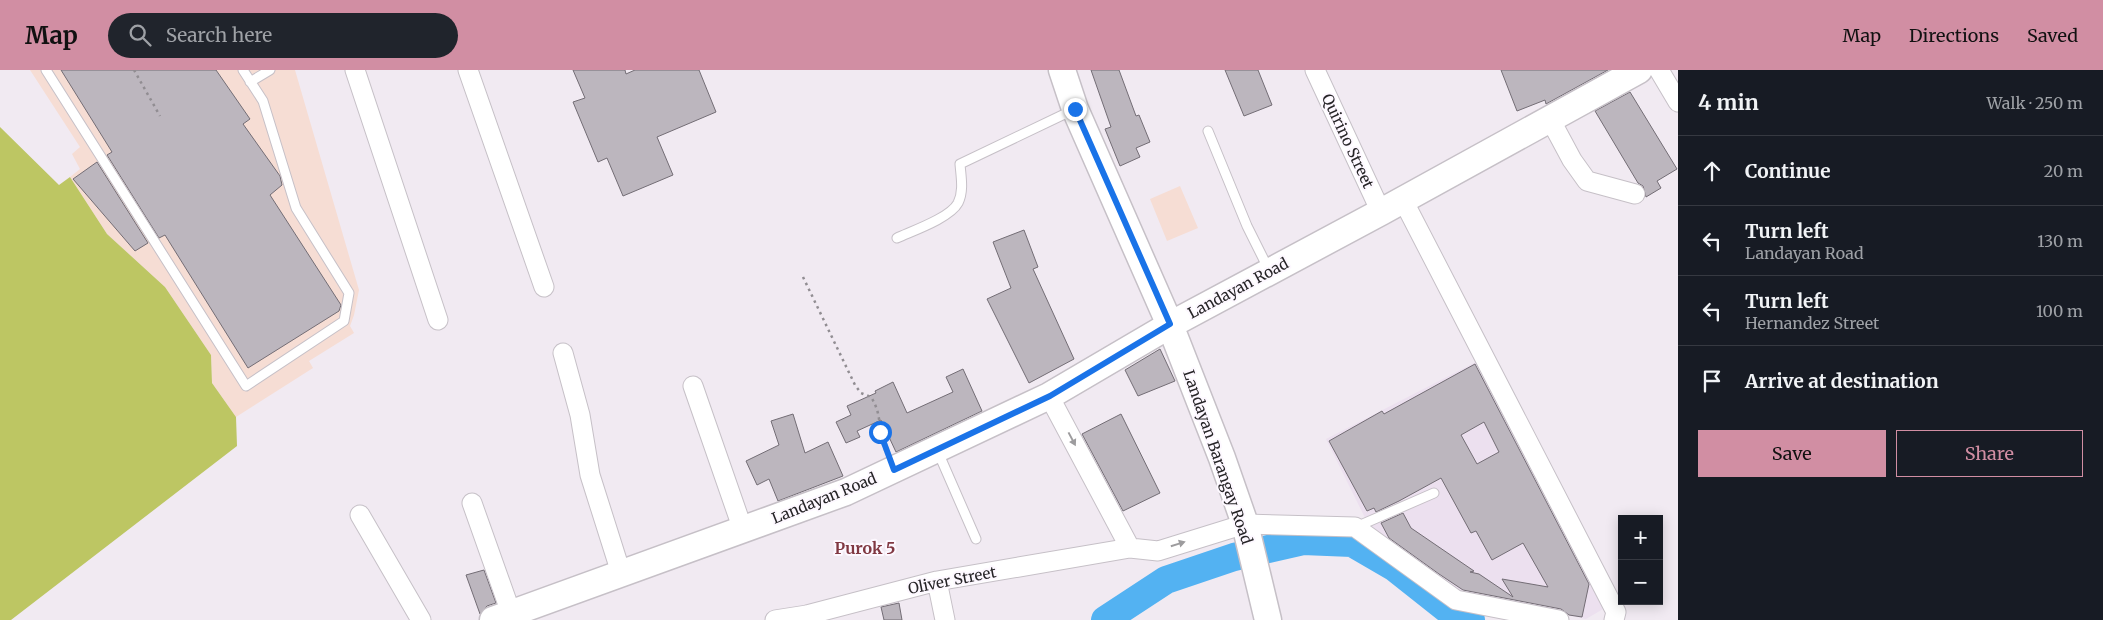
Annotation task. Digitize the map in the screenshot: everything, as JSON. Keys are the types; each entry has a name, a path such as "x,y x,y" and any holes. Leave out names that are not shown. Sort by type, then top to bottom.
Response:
{"street":[{"path":"355,70 438,320"},
{"path":"468,70 544,287"},
{"name":"Landayan Barangay Road","path":"1062,70 1075,109 1170,324 1222,458 1245,524 1268,620"},
{"name":"Quirino Street","path":"1315,70 1381,212"},
{"name":"Landayan Road","path":"502,617 846,492 1050,396 1170,324 1381,212 1639,70"},
{"path":"1659,70 1678,102"},
{"path":"1550,119 1572,160 1587,181 1635,194"},
{"path":"1403,200 1616,612 1614,620"},
{"path":"563,353 580,416 590,475 621,573"},
{"path":"693,386 743,530"},
{"path":"1050,396 1130,548"},
{"path":"472,503 502,617"},
{"path":"360,515 421,620"},
{"name":"Oliver Street","path":"775,620 809,618 937,581 1130,548 1158,551 1245,524 1355,527"},
{"path":"1355,527 1456,600 1558,620"},
{"path":"937,581 944,620"}],"lane":[{"path":"46,70 246,386 344,321 349,293 296,208 263,101 243,70"},
{"path":"250,82 270,70"},
{"path":"897,238 948,213 958,204 962,189 960,164 1075,109"},
{"path":"1208,130 1247,226 1270,271"},
{"path":"937,449 976,539"},
{"path":"1355,527 1434,494"}],"path":[{"path":"134,70 160,116"},
{"path":"803,277 852,380 861,393 871,396 878,408 881,421 880,432 894,470"}],"shaded area":[{"path":"30,70 295,70 359,290 350,326 354,333 309,361 313,368 236,417 212,383 211,355 165,287 107,234 70,177 80,169 72,154 80,147"},
{"path":"1180,186 1198,228 1167,241 1150,199"},
{"path":"1476,362 1610,605 1586,619 1460,594 1373,534 1326,439"}],"green space":[{"path":"0,127 59,185 70,177 107,234 165,287 211,355 212,383 236,417 237,446 11,620 0,620"}],"building":[{"path":"61,70 216,70 250,119 243,124 280,176 282,185 270,195 341,305 339,311 248,368 165,235 159,238 107,155 112,152"},
{"path":"573,70 625,70 626,74 635,70 699,70 716,112 657,137 673,175 623,196 607,158 598,162 573,102 585,98"},
{"path":"1091,70 1119,70 1136,116 1139,115 1150,142 1136,148 1140,157 1120,166 1105,129 1111,127"},
{"path":"1225,70 1258,70 1272,105 1244,116"},
{"path":"1501,70 1608,70 1546,104 1545,100 1517,111"},
{"path":"1630,92 1677,169 1657,181 1661,188 1646,197 1643,186 1638,183 1595,111"},
{"path":"97,162 148,243 135,251 73,179"},
{"path":"1024,230 1038,267 1033,269 1074,359 1029,383 987,299 1011,288 993,242"},
{"path":"1160,349 1175,381 1138,396 1125,370"},
{"path":"1475,364 1589,584 1582,617 1569,615 1561,609 1463,590 1389,538 1381,523 1403,513 1411,528 1474,571 1470,572 1479,574 1513,597 1502,579 1548,587 1523,543 1492,560 1476,531 1471,533 1441,478 1376,512 1374,508 1367,511 1329,441 1382,411 1384,414","holes":["1484,422 1499,452 1477,464 1461,435"]},
{"path":"963,369 982,411 896,452 881,420 857,431 860,437 846,443 836,422 851,415 847,406 876,393 875,391 893,382 907,413 953,392 946,377"},
{"path":"793,414 805,453 828,442 843,476 778,501 769,479 757,485 746,461 779,445 771,421"},
{"path":"1121,414 1160,493 1123,511 1082,434"},
{"path":"484,570 496,603 487,606 480,614 466,575"},
{"path":"899,603 902,620 884,620 881,607"}],"waterway":[{"path":"1105,620 1166,580 1234,557 1303,541 1352,543 1395,568 1448,610 1471,620"}],"district":[{"name":"Purok 5","path":"865,548"}],"route":[{"path":"880,432 882,444 894,470 1050,396 1170,324 1075,109"}]}
